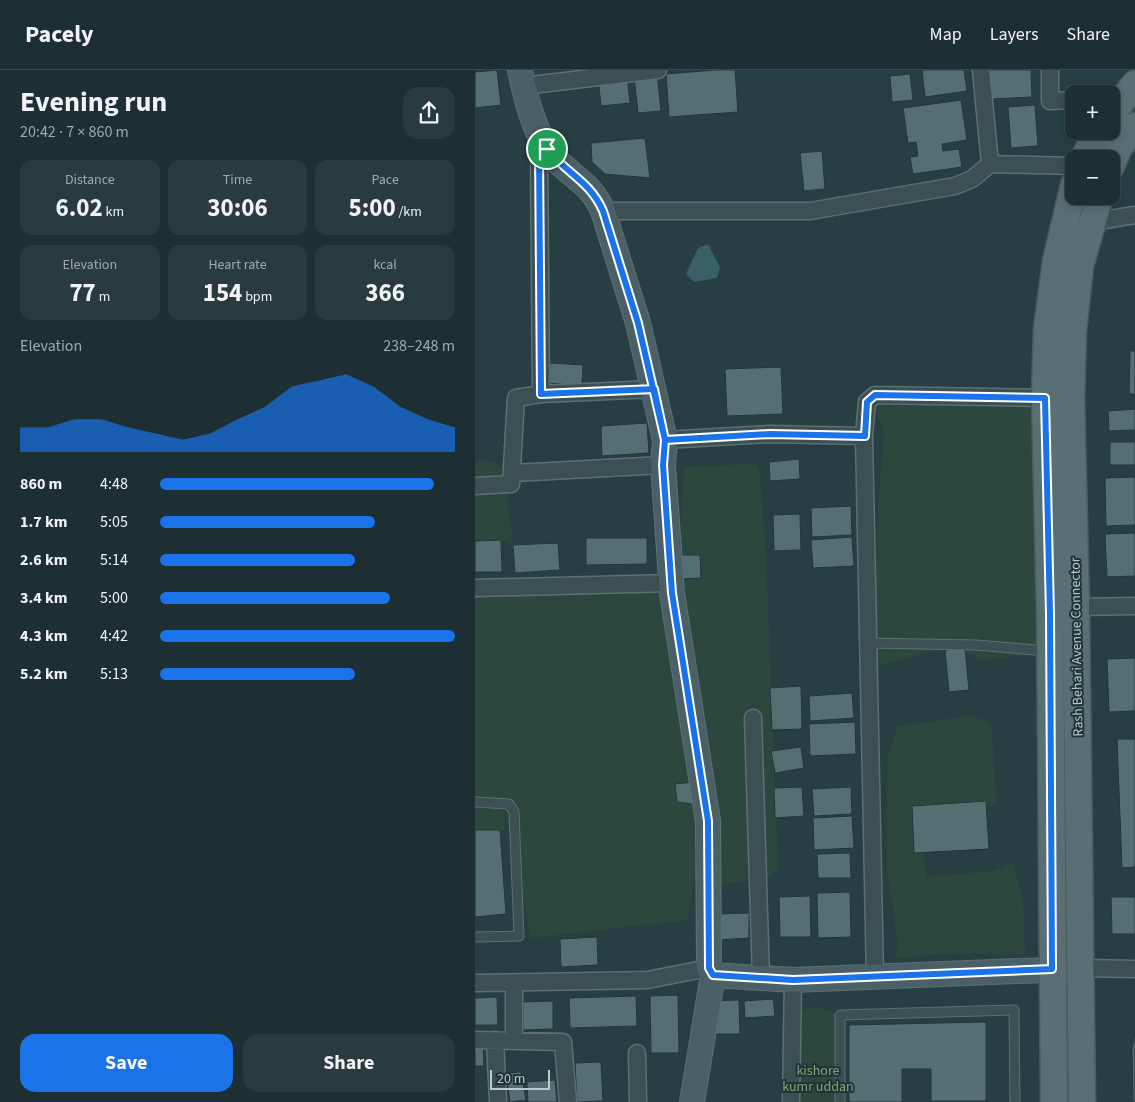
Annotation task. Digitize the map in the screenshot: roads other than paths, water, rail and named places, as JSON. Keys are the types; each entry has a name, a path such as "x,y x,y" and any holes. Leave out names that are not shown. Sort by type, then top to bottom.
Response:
{"main road":[{"path":"1120,101 1135,84"},
{"path":"1118,150 1135,126"},
{"name":"Rash Behari Avenue Connector","path":"1054,1102 1051,652 1045,398 1047,329 1055,261 1069,205"},
{"name":"Rash Behari Avenue Connector","path":"1082,1102 1077,607 1071,398 1073,331 1081,266 1098,205"}],"street":[{"path":"658,70 521,78 539,133 547,149 597,196 603,211 638,323 665,440 663,465 671,583 708,821 711,972 692,1102"},
{"path":"981,70 990,164"},
{"path":"1050,70 1051,101 1065,100"},
{"path":"541,394 539,153 547,149"},
{"path":"603,211 809,211 955,186 972,179 990,164 1065,166"},
{"path":"1092,222 1135,215"},
{"path":"475,486 511,484 516,398 541,394 654,389"},
{"path":"875,978 865,436 867,402 875,395 1045,398"},
{"path":"665,440 770,434 865,436"},
{"path":"513,473 663,465"},
{"path":"475,588 671,583"},
{"path":"1077,607 1135,606"},
{"path":"753,718 761,978"},
{"path":"475,983 647,980 711,972 793,980 1081,968 1135,969"},
{"path":"791,1102 793,980"},
{"path":"514,982 515,1040"},
{"path":"475,1040 563,1042 568,1102"},
{"path":"495,1040 498,1102"},
{"path":"637,1053 638,1102"}],"lane":[{"path":"868,643 976,646 1051,652"},
{"path":"475,802 509,804 515,812 519,936 475,937"},
{"path":"840,1102 840,1015 1014,1010 1015,1102"}],"water":[{"path":"708,244 720,267 717,278 694,282 686,274 698,248"}],"park label":[{"name":"kishore kumr uddan","path":"818,1080"}]}
